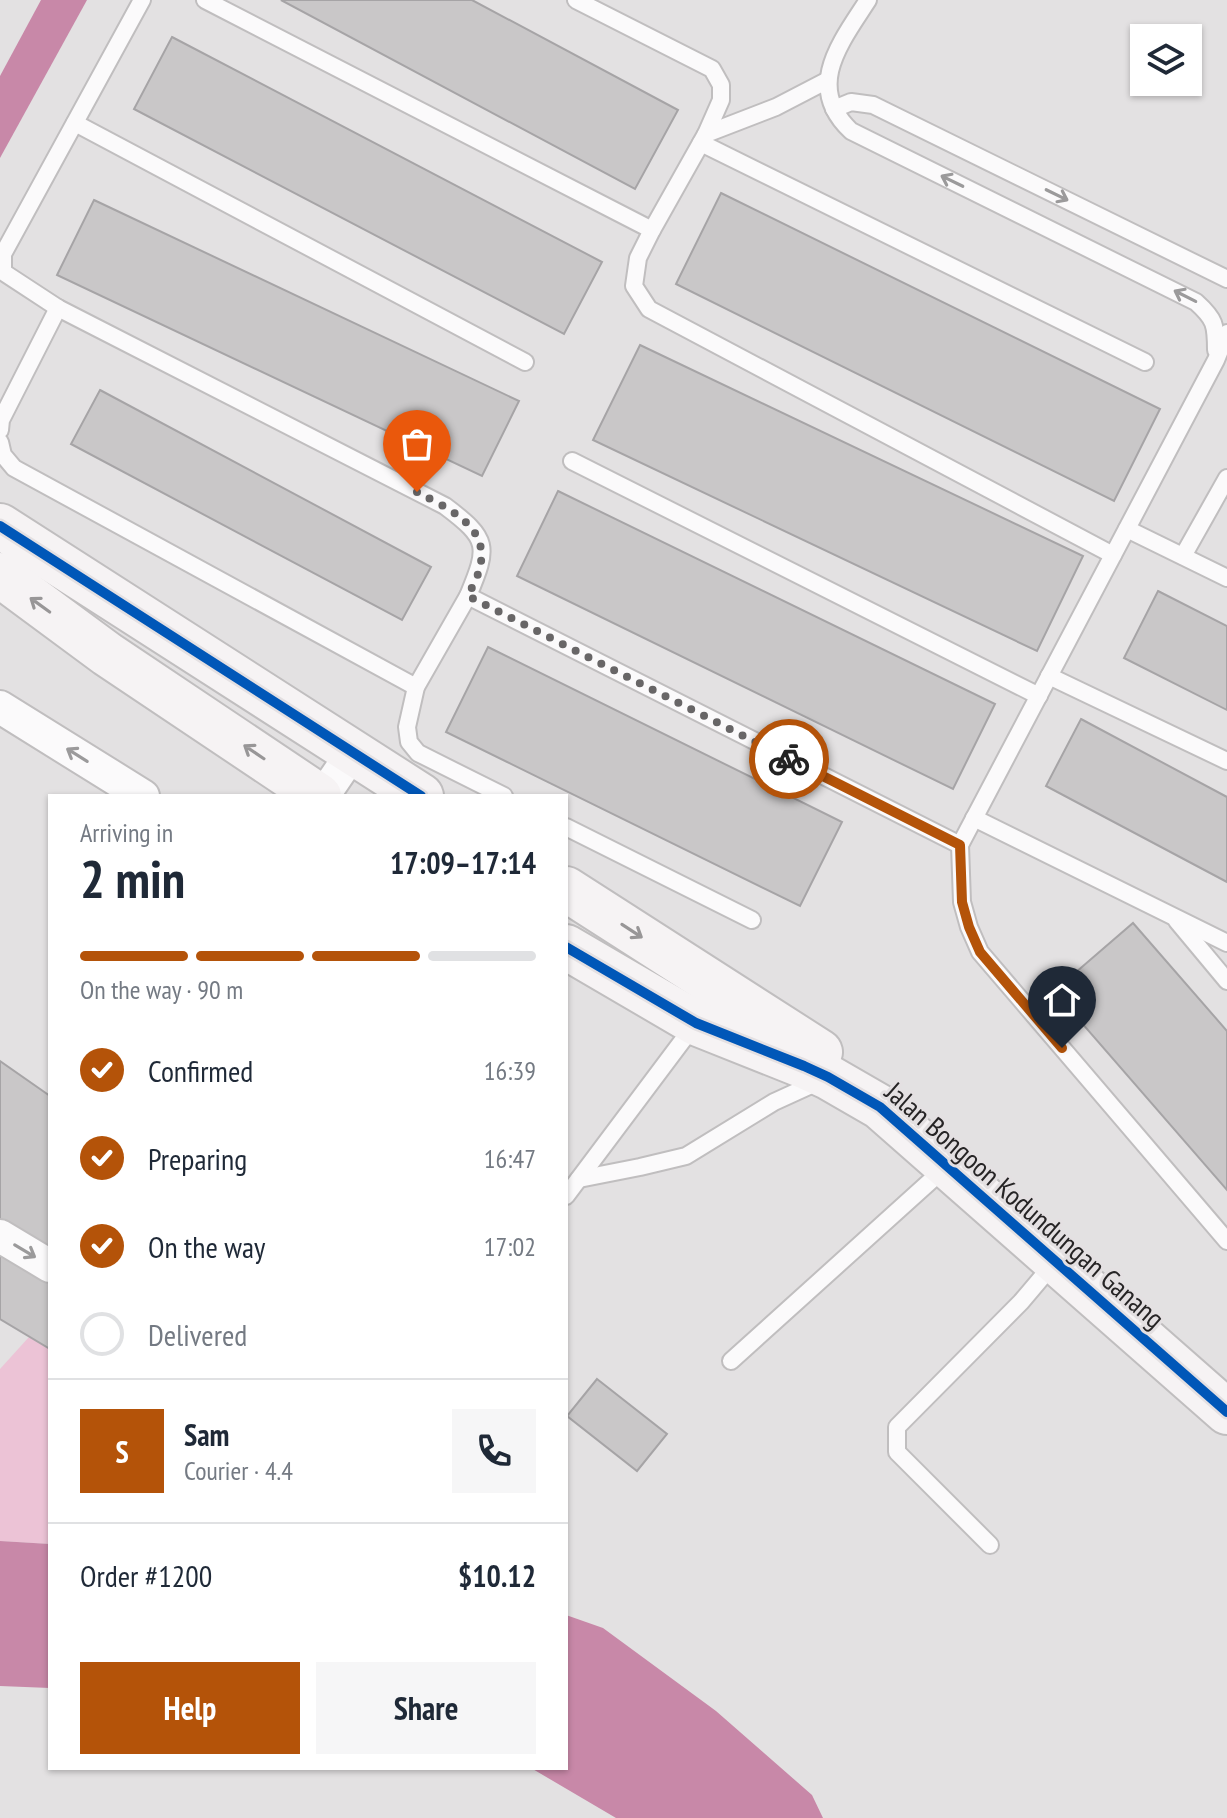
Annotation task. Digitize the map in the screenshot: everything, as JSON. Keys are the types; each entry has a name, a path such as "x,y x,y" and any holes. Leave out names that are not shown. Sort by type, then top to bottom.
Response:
{"street":[{"path":"0,526 416,794"},
{"path":"0,575 107,654 318,794"},
{"path":"0,707 140,794"},
{"path":"322,794 353,752"},
{"path":"568,890 815,1048 880,1107"},
{"name":"Jalan Bongoon Kodundungan Ganang","path":"568,948 696,1023 804,1066 880,1107 1227,1412"},
{"path":"0,1236 48,1265"}],"lane":[{"path":"142,0 3,254 3,272 58,308 445,506 465,521 478,535 482,549 480,567 468,596 416,687 407,727 409,742 418,753 500,794"},
{"path":"205,0 652,230"},
{"path":"576,0 712,69 721,85 721,100 703,139 638,258 634,286 649,309 1113,555"},
{"path":"868,0 836,50 828,80 834,109 842,123 851,131 1196,302 1213,320 1216,360"},
{"path":"703,139 828,80"},
{"path":"834,109 851,102 873,105 1227,279"},
{"path":"75,123 525,362"},
{"path":"703,139 1145,362"},
{"path":"0,430 1,420 58,308"},
{"path":"1227,333 1216,360 960,845 962,902 980,952 1227,1241"},
{"path":"0,442 3,455 14,468 416,687"},
{"path":"572,461 1039,696"},
{"path":"1183,556 1227,478"},
{"path":"1127,529 1227,578"},
{"path":"468,596 960,845"},
{"path":"1049,676 1227,761"},
{"path":"974,818 1227,943"},
{"path":"568,828 752,920"},
{"path":"1172,916 1227,981"},
{"path":"568,1193 696,1023"},
{"path":"579,1179 686,1156 774,1102 828,1077"},
{"path":"731,1361 948,1166"},
{"path":"990,1545 897,1452 897,1427 1021,1302 1055,1261"}],"shaded area":[{"path":"41,0 87,0 0,158 0,76"},
{"path":"29,1337 48,1348 48,1544 0,1541 0,1369"},
{"path":"0,1541 48,1544 48,1688 0,1686"},
{"path":"568,1616 603,1628 716,1711 812,1795 823,1818 616,1818 534,1770 568,1770"}],"building":[{"path":"281,0 472,0 678,110 635,189"},
{"path":"172,37 602,262 564,334 134,109"},
{"path":"721,193 1160,409 1114,501 676,284"},
{"path":"94,200 519,401 482,476 57,275"},
{"path":"640,345 1083,556 1037,651 593,440"},
{"path":"100,390 431,567 402,620 71,444"},
{"path":"558,491 995,704 953,789 517,576"},
{"path":"1158,591 1227,626 1227,710 1124,658"},
{"path":"488,647 842,822 800,906 446,732"},
{"path":"1081,719 1227,797 1227,882 1046,786"},
{"path":"1133,923 1227,1031 1227,1190 1054,991"},
{"path":"0,1061 48,1095 48,1348 0,1319"},
{"path":"597,1379 667,1434 637,1471 568,1415"}],"cycle path":[{"path":"0,526 418,794"},
{"path":"568,948 696,1023 804,1066 880,1107 1227,1412"}],"way so far":[{"path":"417,492 445,506 478,535 482,549 480,567 468,596 789,759"}],"route":[{"path":"789,759 960,845 962,902 980,952 1062,1048"}]}
